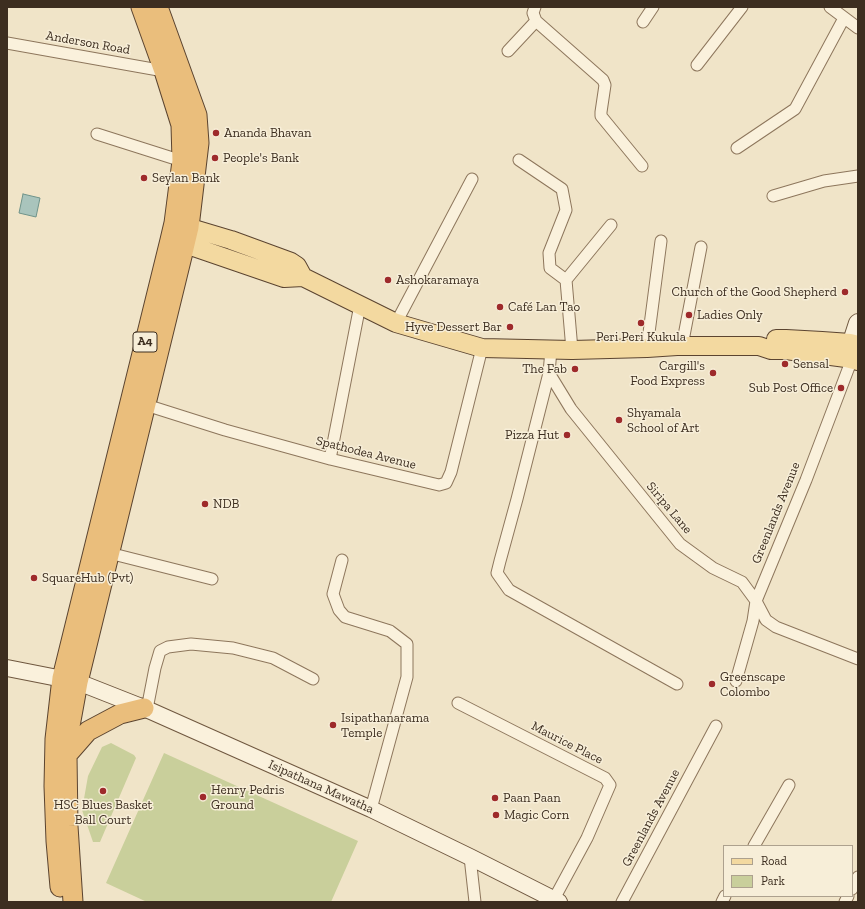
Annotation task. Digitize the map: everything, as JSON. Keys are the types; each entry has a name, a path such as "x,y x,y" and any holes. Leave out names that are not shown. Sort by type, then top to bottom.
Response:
{"highway":[{"name":"A4","path":"73,902 68,826 67,755 70,680 109,553 146,405 179,233 182,161 181,125 164,71 141,7"},
{"name":"A4","path":"61,902 56,841 54,786 55,739 179,233 199,143 197,115 158,7"},
{"path":"67,755 88,730 120,714 146,708"}],"main road":[{"path":"179,233 231,240 291,262 298,266 303,278 396,323 482,348 572,350 682,346 759,346 771,350 853,353 858,322"},
{"name":"Isipathana Mawatha","path":"7,668 70,680 146,708 371,809 556,901"}],"street":[{"path":"535,7 533,13 536,21 603,80 605,85 601,116 642,166"},
{"path":"643,22 653,7"},
{"path":"697,65 742,7"},
{"path":"830,7 858,28"},
{"path":"737,148 795,109 844,18"},
{"path":"508,51 536,21"},
{"name":"Anderson Road","path":"7,44 164,71"},
{"path":"97,134 182,161"},
{"path":"518,160 562,189 566,210 549,253 550,268 566,280"},
{"path":"773,196 824,181 858,176"},
{"path":"396,323 472,180"},
{"path":"572,350 566,280 611,225"},
{"path":"647,348 662,241"},
{"path":"682,346 701,247"},
{"path":"330,459 360,305"},
{"name":"Spathodea Avenue","path":"146,405 225,430 330,459 439,485 446,483 451,472 482,348"},
{"path":"551,350 549,373 497,573 509,590 677,684"},
{"name":"Greenlands Avenue","path":"736,680 753,621 756,601 806,480 853,353"},
{"name":"Siripa Lane","path":"549,373 571,409 680,544 713,568 742,582 756,601 766,620 776,626 858,659"},
{"path":"109,553 212,579"},
{"path":"342,560 332,594 339,610 345,617 390,631 407,644 407,677 371,809"},
{"path":"146,708 160,651 168,647 191,644 233,648 273,658 313,679"},
{"name":"Maurice Place","path":"458,703 605,778 610,784 587,838 556,901"},
{"name":"Greenlands Avenue","path":"622,902 716,726"},
{"path":"755,845 789,785"},
{"path":"470,857 475,902"},
{"path":"853,886 858,877"}],"green space":[{"name":"HSC Blues Basket Ball Court","path":"111,743 134,755 136,758 100,842 93,842 82,810 88,776 102,747"},
{"name":"Henry Pedris Ground","path":"164,753 358,841 331,902 147,902 106,883"}],"water":[{"path":"23,194 40,198 36,217 19,213"}],"place":[{"name":"Ananda Bhavan","path":"216,133"},
{"name":"People's Bank","path":"215,158"},
{"name":"Seylan Bank","path":"144,178"},
{"name":"Ashokaramaya","path":"388,280"},
{"name":"Church of the Good Shepherd","path":"845,292"},
{"name":"Café Lan Tao","path":"500,307"},
{"name":"Ladies Only","path":"689,315"},
{"name":"Peri Peri Kukula","path":"641,323"},
{"name":"Hyve Dessert Bar","path":"510,327"},
{"name":"Sensal","path":"785,364"},
{"name":"The Fab","path":"575,369"},
{"name":"Cargill's Food Express","path":"713,373"},
{"name":"Sub Post Office","path":"841,388"},
{"name":"Shyamala School of Art","path":"619,420"},
{"name":"Pizza Hut","path":"567,435"},
{"name":"NDB","path":"205,504"},
{"name":"SquareHub (Pvt)","path":"34,578"},
{"name":"Greenscape Colombo","path":"712,684"},
{"name":"Isipathanarama Temple","path":"333,725"},
{"name":"HSC Blues Basket Ball Court","path":"103,791"},
{"name":"Henry Pedris Ground","path":"203,797"},
{"name":"Paan Paan","path":"495,798"},
{"name":"Magic Corn","path":"496,815"}]}
